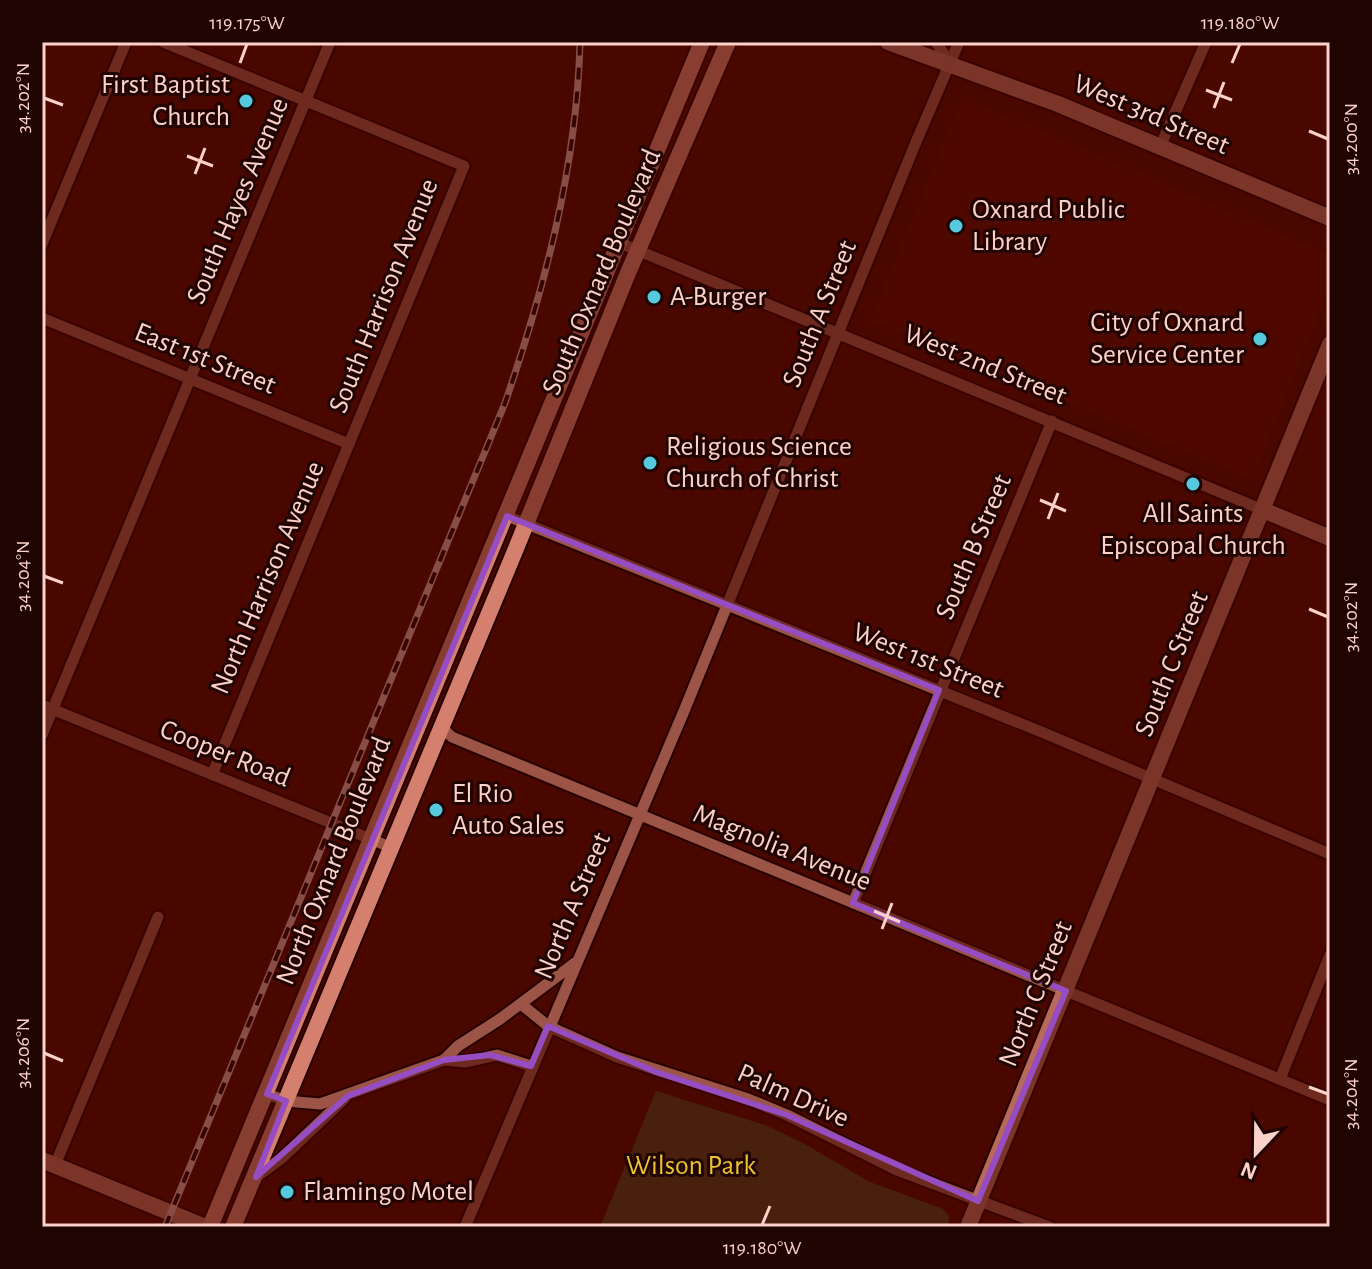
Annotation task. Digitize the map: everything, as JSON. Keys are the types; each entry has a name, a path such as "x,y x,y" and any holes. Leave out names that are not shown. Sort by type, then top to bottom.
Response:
{"main road":[{"name":"South Oxnard Boulevard","path":"507,516 568,361 702,42"},
{"name":"South Oxnard Boulevard","path":"526,523 638,249 728,42"},
{"name":"North Oxnard Boulevard","path":"207,1227 267,1094 424,708 507,516"},
{"name":"North Oxnard Boulevard","path":"233,1227 526,523"},
{"path":"424,708 441,727"}],"street":[{"path":"42,244 126,42"},
{"path":"163,42 306,101"},
{"name":"South Hayes Avenue","path":"42,735 47,707 190,378 330,42"},
{"name":"West 3rd Street","path":"888,42 1058,104 1330,218"},
{"path":"936,42 950,64"},
{"name":"South A Street","path":"726,605 959,42"},
{"path":"1160,147 1206,42"},
{"name":"South Harrison Avenue","path":"306,101 464,166 349,444"},
{"name":"West 2nd Street","path":"620,243 1330,538"},
{"name":"East 1st Street","path":"42,318 349,444"},
{"name":"South C Street","path":"1153,780 1330,344"},
{"name":"South B Street","path":"853,903 1052,421"},
{"name":"North Harrison Avenue","path":"212,775 349,444"},
{"name":"West 1st Street","path":"507,516 939,690 1330,854"},
{"name":"North A Street","path":"465,1227 726,605"},
{"name":"Cooper Road","path":"47,707 390,847"},
{"name":"Magnolia Avenue","path":"441,727 452,737 1330,1100"},
{"name":"North C Street","path":"968,1227 1153,780"},
{"path":"158,917 48,1162 207,1227"},
{"path":"1280,1079 1330,955"},
{"path":"444,1060 458,1046 575,963"},
{"name":"Palm Drive","path":"521,1004 548,1026 643,1067 723,1091 787,1115 892,1168 1049,1227"},
{"path":"267,1094 286,1101 320,1104 444,1060 466,1062 497,1055 531,1066"},
{"path":"256,1177 288,1153 348,1096"}],"highlighted area":[{"path":"507,516 939,690 853,903 1066,991 978,1201 787,1115 656,1072 548,1026 531,1066 490,1055 444,1060 348,1096 256,1177 286,1101 267,1094"}],"shaded area":[{"path":"971,101 1330,255 1330,285 1252,479 872,321 960,105"}],"green space":[{"name":"Wilson Park","path":"656,1091 765,1125 870,1182 943,1209 949,1216 948,1227 600,1227"}],"railway":[{"path":"165,1227 505,403 546,270 556,225 573,134 580,42"}],"place":[{"name":"First Baptist Church","path":"246,101"},
{"name":"Oxnard Public Library","path":"956,226"},
{"name":"A-Burger","path":"654,297"},
{"name":"City of Oxnard Service Center","path":"1260,339"},
{"name":"Religious Science Church of Christ","path":"650,463"},
{"name":"All Saints Episcopal Church","path":"1193,484"},
{"name":"El Rio Auto Sales","path":"436,810"},
{"name":"Flamingo Motel","path":"287,1192"}]}
